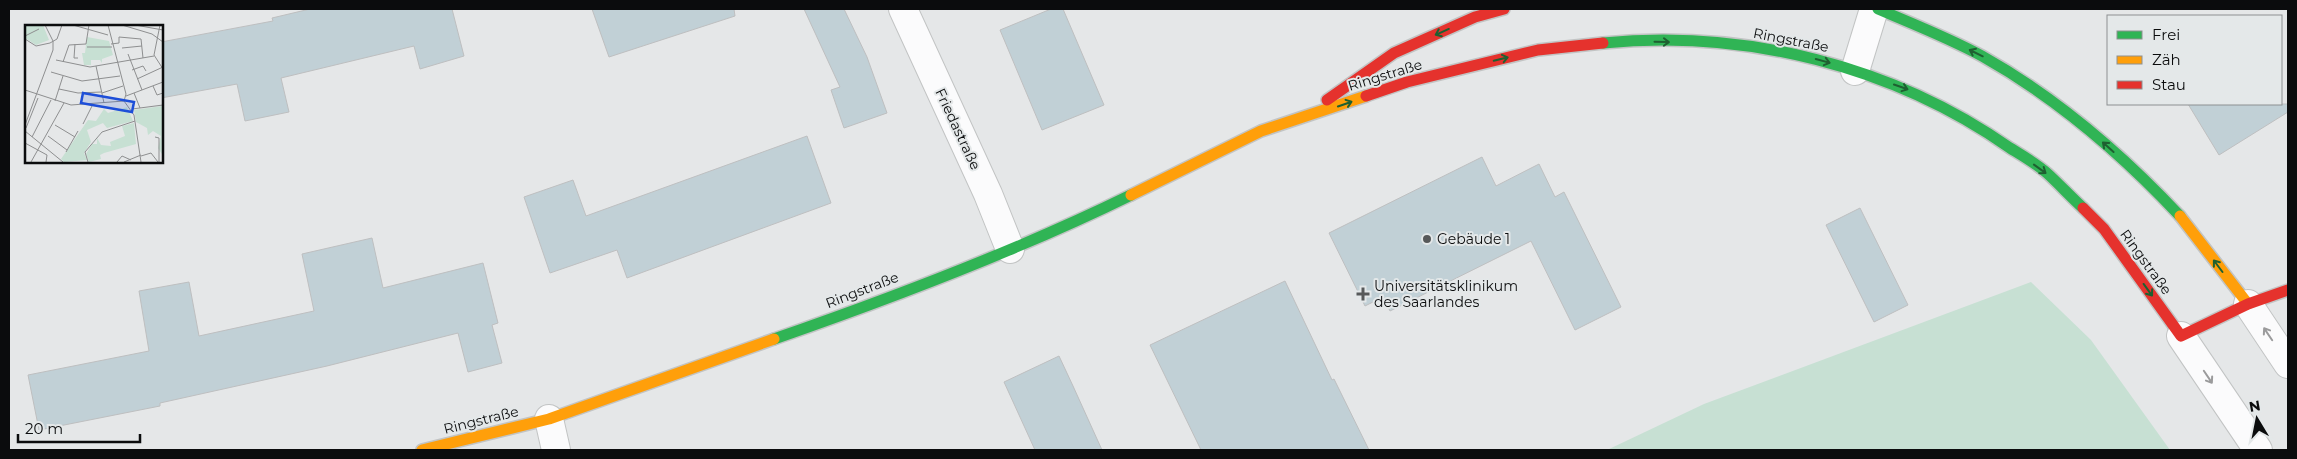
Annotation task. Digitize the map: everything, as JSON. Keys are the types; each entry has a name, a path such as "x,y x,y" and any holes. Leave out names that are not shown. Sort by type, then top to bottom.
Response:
{"street":[{"name":"Friedastraße","path":"903,9 988,194 1010,249"},
{"name":"Ringstraße","path":"1299,119 1394,53 1475,17 1504,9"},
{"path":"1855,71 1874,9"},
{"path":"1878,9 1981,55 2025,82 2088,129 2130,166 2184,221 2248,304 2288,364"},
{"name":"Ringstraße","path":"422,450 549,419 812,326 1069,225 1261,131 1407,82 1538,50 1628,41 1731,43 1823,60 1913,91 1981,127 2047,173 2104,229 2181,336"},
{"path":"2258,450 2181,336 2248,304 2288,290"},
{"path":"549,419 556,450"}],"green space":[{"path":"2031,282 2091,340 2170,450 1607,450 1704,404"}],"building":[{"path":"310,9 452,9 464,56 420,69 414,46 281,78 289,112 245,121 237,84 162,98 162,42 273,21 272,18"},
{"path":"592,9 734,9 735,16 609,57"},
{"path":"804,9 844,9 867,57 887,113 844,128 831,90 840,87"},
{"path":"1051,9 1063,9 1104,105 1042,130 1000,30"},
{"path":"2288,104 2288,112 2219,155 2189,105"},
{"path":"807,136 831,203 627,278 617,250 550,273 524,197 573,180 586,216"},
{"name":"Gebäude 1","path":"1482,157 1496,186 1539,164 1555,197 1564,192 1621,307 1575,330 1531,241 1390,311 1383,297 1365,306 1329,233"},
{"path":"1860,208 1908,305 1874,322 1826,225"},
{"path":"372,238 383,288 483,263 498,323 492,325 502,363 468,372 458,333 327,366 160,403 160,406 39,430 28,375 149,351 139,291 189,282 199,336 314,311 302,254"},
{"path":"1285,281 1332,380 1334,379 1369,450 1201,450 1150,345"},
{"path":"1059,356 1102,450 1035,450 1004,382"}],"traffic: fast":[{"path":"1878,9 1969,49 2010,72 2062,109 2112,149 2180,216"},
{"path":"1603,43 1657,40 1710,42 1764,48 1816,59 1868,75 1917,95 1965,119 2039,167 2083,208"},
{"path":"774,339 865,307 1000,254 1131,195"}],"traffic: slow":[{"path":"1131,195 1261,131 1366,96"},
{"path":"2180,216 2248,304"},
{"path":"422,450 549,419 774,339"}],"traffic: jam":[{"path":"1327,100 1394,53 1475,17 1504,9"},
{"path":"1366,96 1407,82 1538,50 1603,43"},
{"path":"2083,208 2104,229 2181,336 2248,304 2288,290"}],"place":[{"name":"Gebäude 1","path":"1427,239"},
{"name":"Universitätsklinikum des Saarlandes","path":"1363,294"}]}
